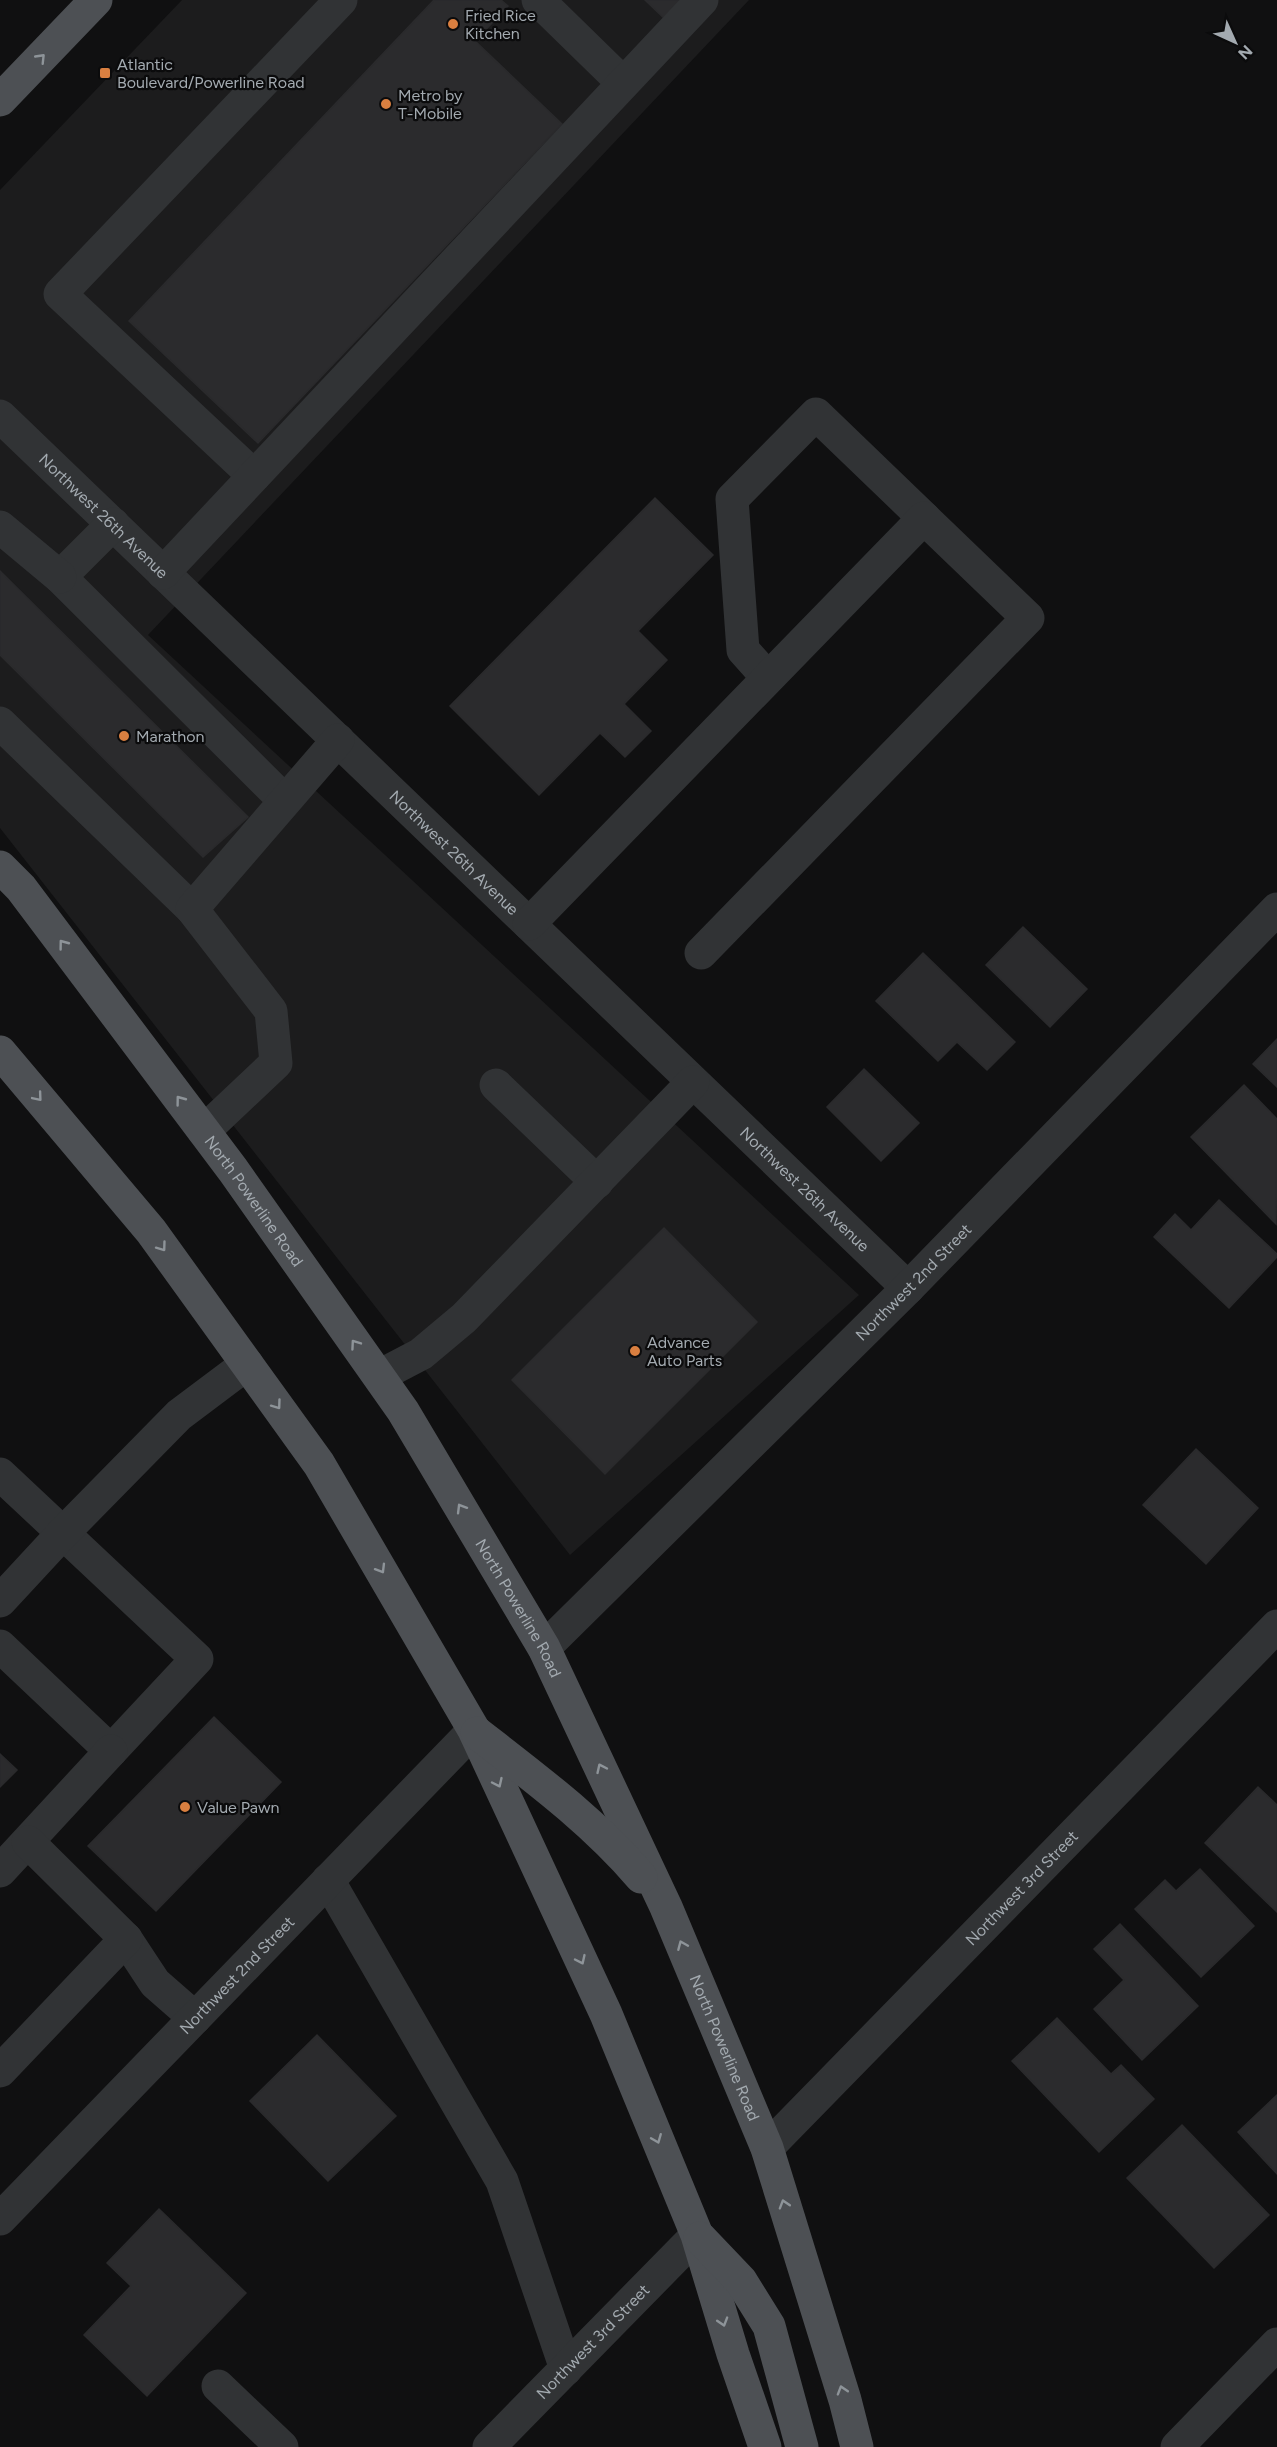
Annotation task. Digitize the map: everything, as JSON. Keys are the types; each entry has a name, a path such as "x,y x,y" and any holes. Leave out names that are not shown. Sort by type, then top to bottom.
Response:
{"main road":[{"path":"0,100 96,0"},
{"name":"North Powerline Road","path":"0,867 21,888 204,1131 379,1376 403,1411 544,1648 666,1907 766,2148 842,2389 857,2447"},
{"path":"0,1052 151,1231 319,1464 474,1730 606,2014 697,2235 733,2354 765,2447"},
{"path":"474,1730 573,1808 618,1851 666,1907"},
{"path":"697,2235 741,2281 768,2326 802,2447"}],"street":[{"path":"254,476 60,294 340,0"},
{"path":"538,0 622,82"},
{"path":"163,573 622,82 702,0"},
{"path":"701,953 1028,618 816,414 732,499 744,650 768,678"},
{"name":"Northwest 26th Avenue","path":"0,416 908,1288"},
{"path":"529,924 924,518"},
{"path":"60,577 113,524"},
{"path":"0,527 60,577 284,800"},
{"path":"0,723 192,909 271,1011 276,1063 204,1131"},
{"path":"192,909 338,740"},
{"name":"Northwest 2nd Street","path":"544,1648 908,1288 1277,909"},
{"path":"379,1376 421,1354 464,1318 693,1082"},
{"path":"496,1085 597,1182"},
{"path":"0,1601 179,1415 247,1364"},
{"path":"0,1474 197,1659 0,1871"},
{"name":"Northwest 3rd Street","path":"766,2148 1277,1626"},
{"path":"0,1646 111,1751"},
{"name":"Northwest 2nd Street","path":"0,2219 474,1730"},
{"path":"28,1842 126,1939 155,1983 195,2018"},
{"path":"328,1880 502,2181 566,2369"},
{"path":"0,2071 126,1939"},
{"name":"Northwest 3rd Street","path":"489,2447 697,2235"},
{"path":"1177,2447 1277,2344"},
{"path":"218,2386 282,2447"}],"shaded area":[{"path":"182,0 749,0 148,635 859,1295 570,1555 0,828 0,190"}],"building":[{"path":"434,0 501,0 508,6 475,41 562,124 258,443 129,321"},
{"path":"645,0 686,0 666,20"},
{"path":"655,498 713,555 638,631 667,660 624,704 651,731 625,757 600,733 539,795 450,706"},
{"name":"Marathon","path":"0,571 248,817 203,857 0,655"},
{"path":"1023,927 1087,989 1050,1027 986,965"},
{"path":"923,953 1015,1042 987,1070 957,1042 938,1061 876,1001"},
{"path":"1277,1039 1277,1087 1253,1064"},
{"path":"864,1069 919,1123 881,1161 827,1107"},
{"path":"1244,1085 1277,1119 1276,1224 1191,1137"},
{"path":"1219,1200 1277,1254 1277,1257 1229,1308 1154,1237 1175,1214 1191,1230"},
{"name":"Advance Auto Parts","path":"664,1228 757,1322 605,1474 512,1380"},
{"path":"1196,1449 1258,1508 1206,1564 1143,1505"},
{"path":"214,1717 281,1782 156,1911 88,1846"},
{"path":"0,1754 17,1770 0,1787"},
{"path":"1258,1787 1277,1805 1277,1912 1205,1843"},
{"path":"1200,1869 1254,1926 1201,1977 1135,1909 1165,1880 1176,1891"},
{"path":"1120,1924 1198,2006 1142,2060 1094,2009 1124,1980 1094,1949"},
{"path":"1057,2018 1111,2074 1121,2065 1154,2099 1099,2152 1012,2061"},
{"path":"317,2035 396,2116 328,2181 250,2101"},
{"path":"1277,2095 1277,2174 1238,2132"},
{"path":"1182,2125 1269,2215 1214,2268 1127,2178"},
{"path":"159,2209 246,2293 147,2396 84,2335 131,2286 107,2263"}],"place":[{"name":"Fried Rice Kitchen","path":"453,24"},
{"name":"Atlantic Boulevard/Powerline Road","path":"105,73"},
{"name":"Metro by T-Mobile","path":"386,104"},
{"name":"Marathon","path":"124,736"},
{"name":"Advance Auto Parts","path":"635,1351"},
{"name":"Value Pawn","path":"185,1807"}]}
